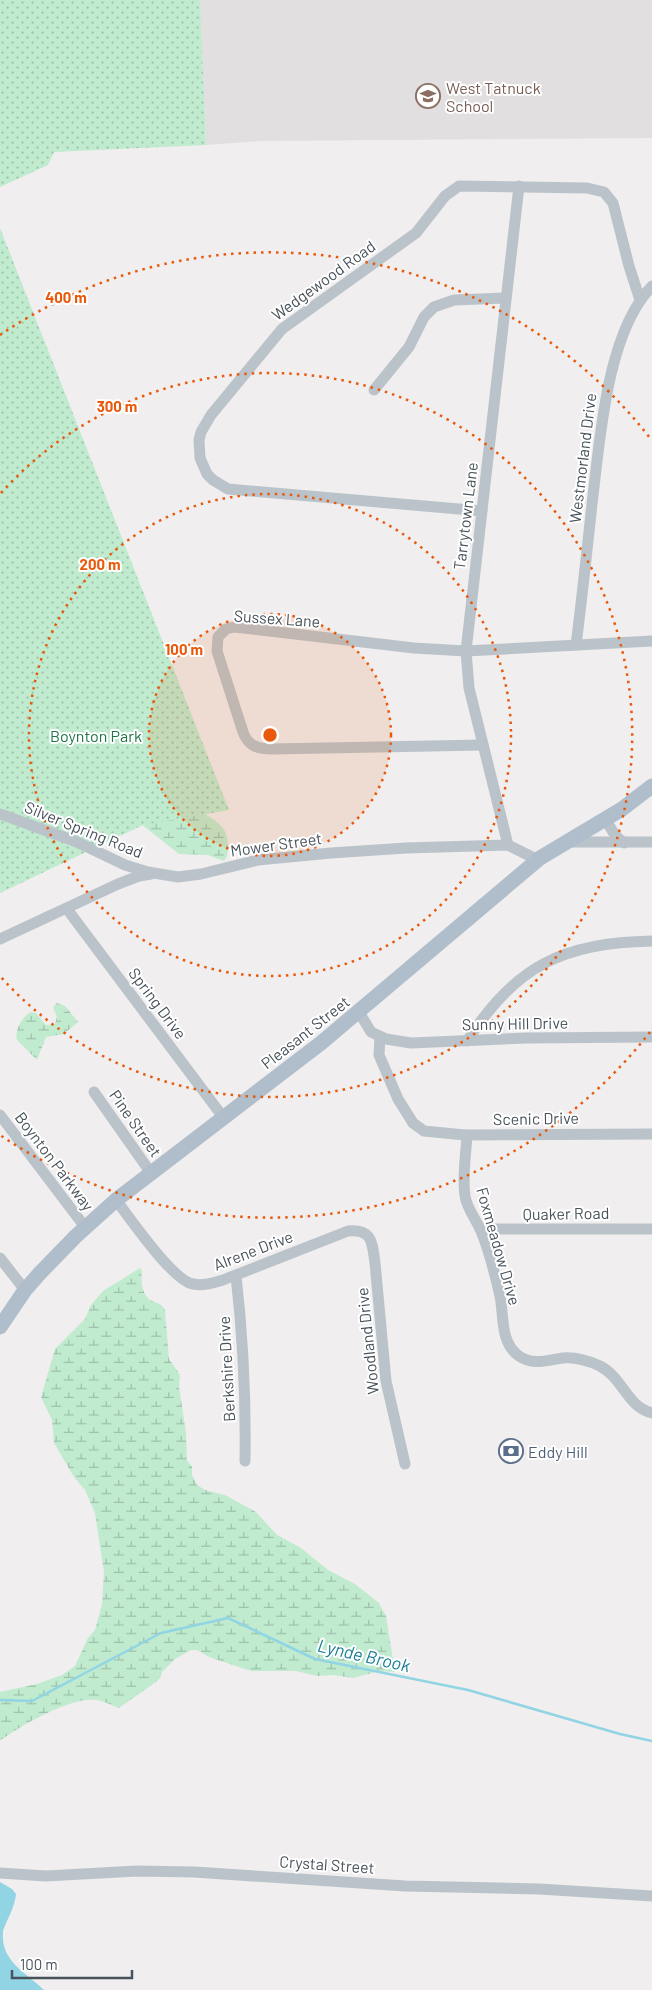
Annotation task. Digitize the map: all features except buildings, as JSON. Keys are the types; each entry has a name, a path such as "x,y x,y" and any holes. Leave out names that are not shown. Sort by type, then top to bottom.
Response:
{"main road":[{"name":"Pleasant Street","path":"0,1327 25,1290 85,1227 116,1200 359,1012 538,860 599,823 652,786"}],"street":[{"name":"Wedgewood Road","path":"482,511 228,489 213,480 203,466 200,458 199,440 201,432 211,415 282,329 416,233 450,191 456,188 466,185 591,188 608,194 614,208 640,300"},
{"name":"Tarrytown Lane","path":"508,845 482,745 467,676 466,651 519,186"},
{"name":"Westmorland Drive","path":"576,645 606,396 625,331 640,300 652,286"},
{"path":"374,390 408,347 424,317 434,306 454,300 506,298"},
{"name":"Sussex Lane","path":"482,745 258,748 250,744 245,736 216,646 217,640 222,632 234,628 414,648 466,651 652,641"},
{"name":"Silver Spring Road","path":"0,814 77,842 125,865 155,874"},
{"path":"599,823 615,835 618,843"},
{"path":"565,842 652,842"},
{"name":"Mower Street","path":"0,939 139,876 155,874 178,877 188,876 258,860 406,848 508,845 538,860"},
{"name":"Spring Drive","path":"67,908 223,1117"},
{"path":"467,1041 482,1017 509,987 550,960 572,951 595,946 652,941"},
{"path":"359,1012 372,1032 380,1037"},
{"name":"Sunny Hill Drive","path":"380,1037 397,1042 411,1043 652,1037"},
{"name":"Scenic Drive","path":"380,1037 379,1055 394,1090 413,1123 421,1130 467,1135 652,1134"},
{"name":"Pine Street","path":"94,1092 151,1172"},
{"name":"Boynton Parkway","path":"0,1115 85,1227"},
{"name":"Foxmeadow Drive","path":"467,1135 465,1197 470,1213 480,1229 500,1299 506,1337 515,1352 535,1362 569,1358 593,1363 614,1376 636,1405 652,1413"},
{"name":"Alrene Drive","path":"116,1200 160,1256 183,1281 193,1284 204,1285 236,1276 348,1231"},
{"name":"Quaker Road","path":"480,1229 652,1229"},
{"name":"Woodland Drive","path":"348,1231 362,1231 368,1236 372,1244 386,1382 405,1464"},
{"path":"0,1258 25,1290"},
{"name":"Berkshire Drive","path":"236,1276 242,1326 246,1414 245,1461"},
{"name":"Crystal Street","path":"0,1873 46,1876 137,1871 194,1872 405,1886 539,1889 652,1896"}],"shaded area":[{"name":"West Tatnuck School","path":"200,0 652,0 652,138 261,141 206,145"}],"green space":[{"path":"0,0 200,0 206,145 54,152 48,165 0,187"},
{"name":"Boynton Park","path":"0,228 229,810 143,825 0,893"},
{"path":"199,810 220,824 226,833 228,850 224,861 208,855 179,854 136,820"},
{"path":"57,1003 65,1006 78,1022 64,1034 46,1037 37,1060 17,1040 18,1028 22,1020 31,1012 36,1013 46,1025 55,1024 57,1017 53,1007"},
{"path":"140,1268 142,1271 144,1293 149,1299 162,1306 165,1310 169,1359 180,1375 179,1387 186,1433 187,1461 192,1466 192,1475 197,1485 205,1490 225,1495 256,1512 277,1535 301,1548 328,1570 355,1584 379,1603 386,1616 393,1660 399,1667 395,1672 379,1671 353,1678 334,1675 317,1676 296,1671 251,1671 209,1657 197,1650 191,1650 175,1659 162,1672 161,1677 156,1682 119,1708 96,1700 74,1703 60,1707 32,1720 0,1741 0,1692 37,1684 62,1675 75,1666 88,1638 95,1630 102,1604 104,1572 95,1513 85,1490 74,1477 54,1443 52,1420 41,1397 55,1349 85,1319 91,1305 103,1291"}],"water":[{"path":"0,1882 12,1889 16,1894 13,1908 3,1931 3,1942 6,1951 16,1966 44,1990 0,1990"}],"waterway":[{"name":"Lynde Brook","path":"0,1700 32,1701 161,1633 228,1618 315,1659 468,1690 620,1734 652,1741"}],"place":[{"name":"West Tatnuck School","path":"428,96"},
{"name":"Eddy Hill","path":"511,1451"}]}
